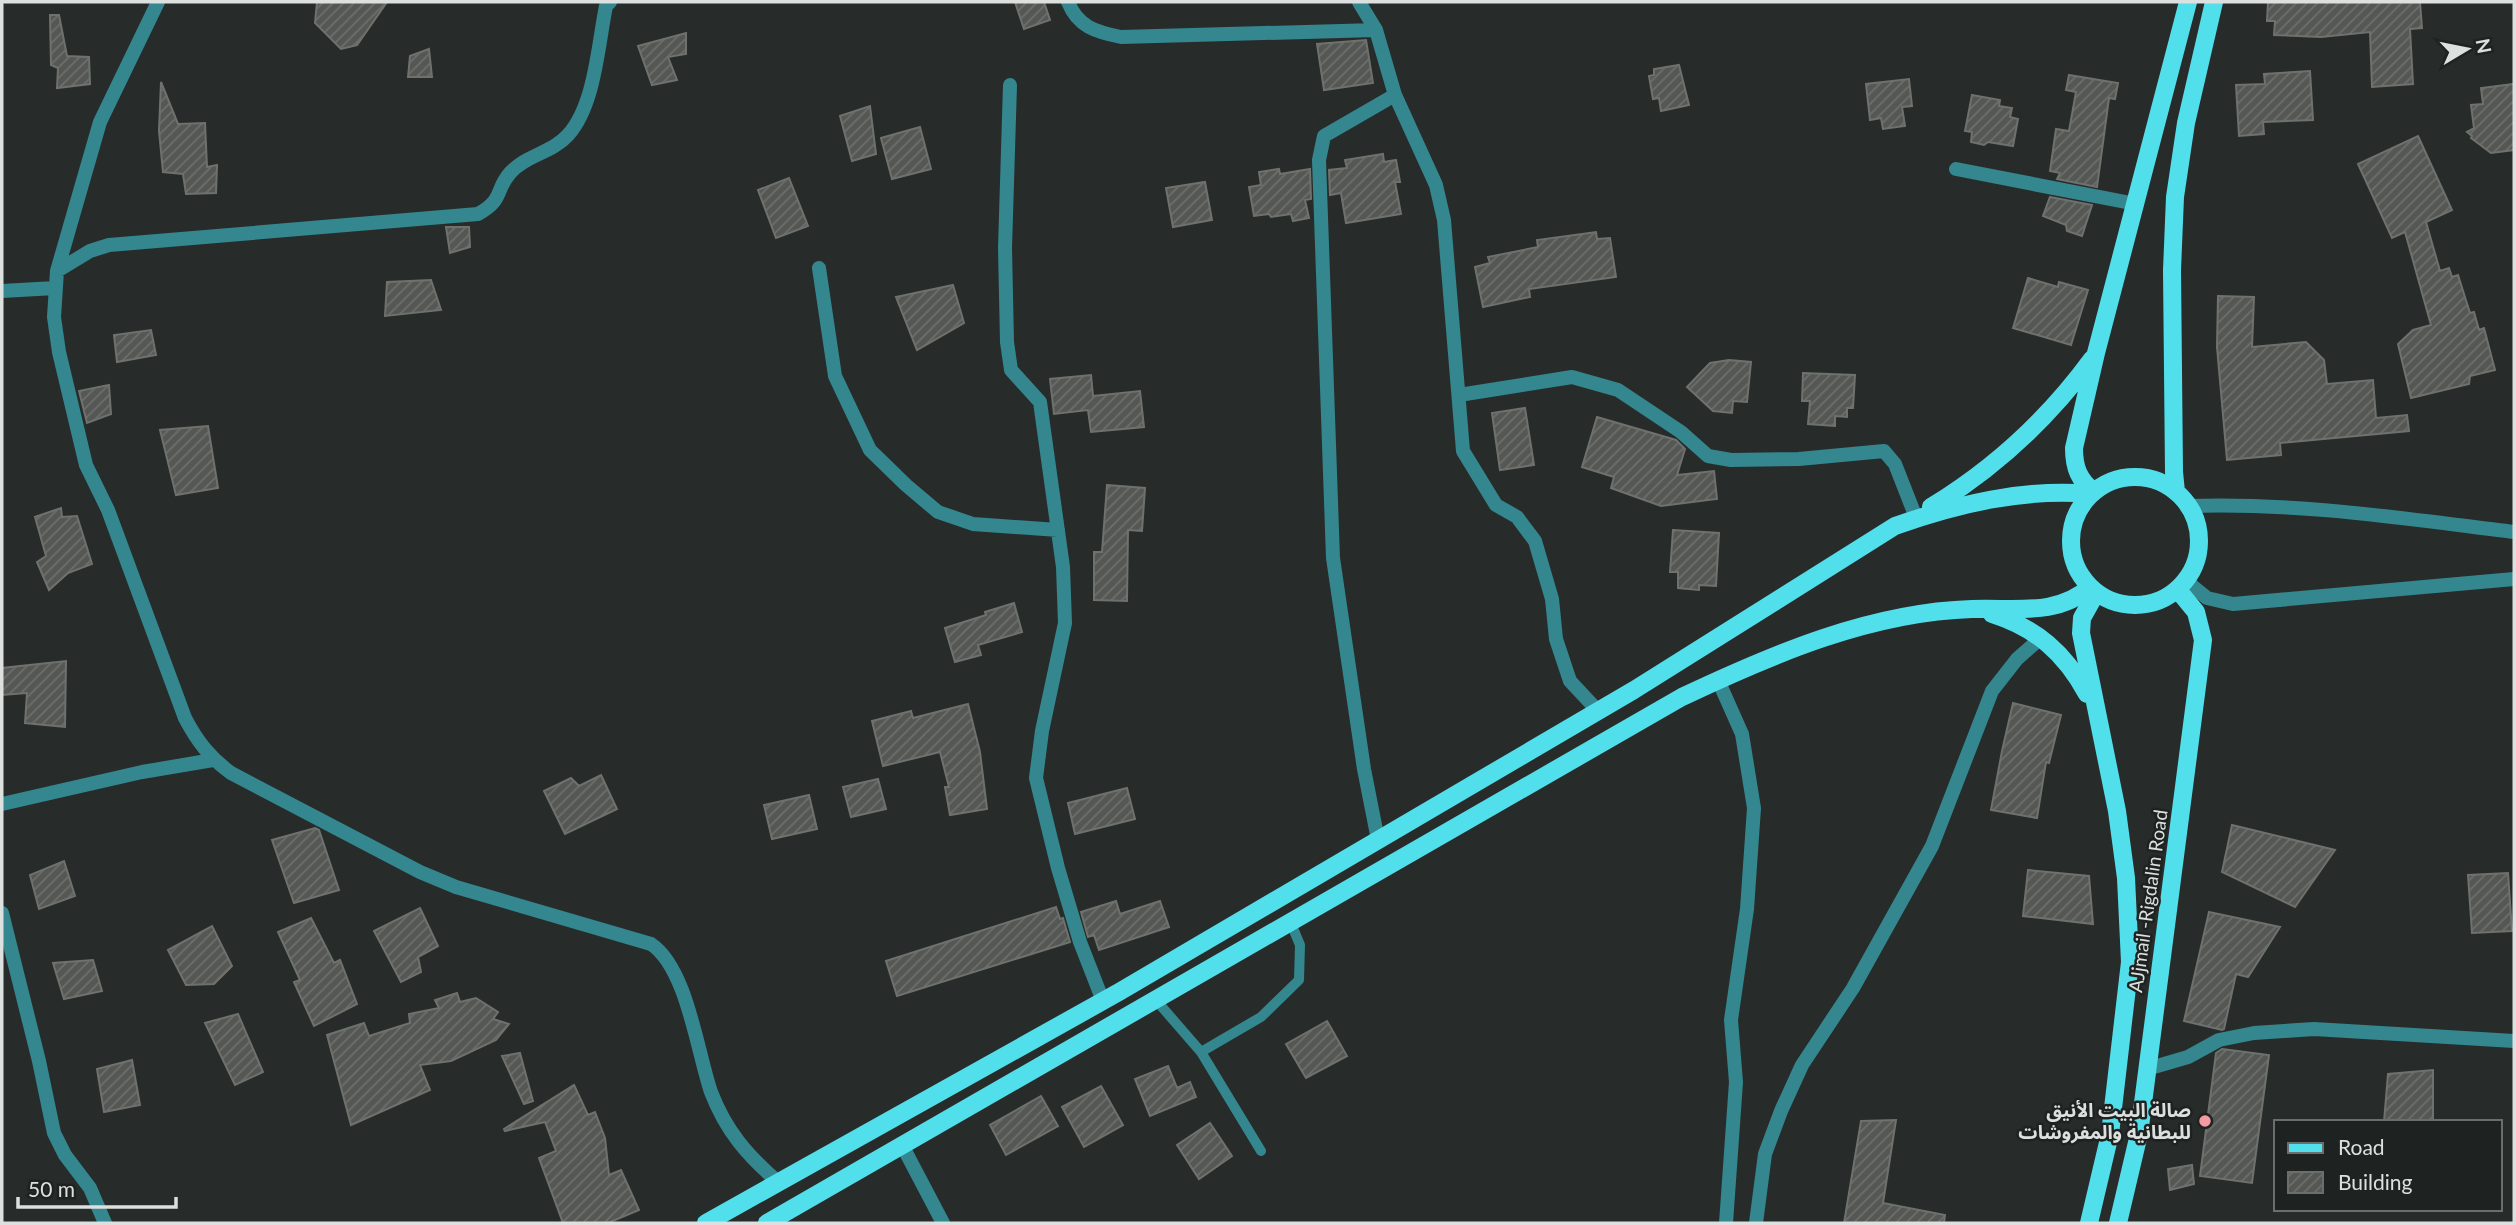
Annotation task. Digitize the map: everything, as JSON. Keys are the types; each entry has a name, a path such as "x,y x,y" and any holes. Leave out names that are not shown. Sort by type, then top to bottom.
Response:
{"main road":[{"path":"2093,493 2078,473 2074,448 2096,353 2188,2"},
{"path":"2182,499 2154,480 2129,477 2105,484 2093,493 2077,515 2071,540 2076,566 2093,590 2123,605 2138,606 2159,601 2182,585 2198,557 2195,517 2182,499 2174,472 2172,270 2175,197 2186,123 2214,2"},
{"path":"706,1223 1103,1001 1634,690 1895,526 1953,493 2007,453 2054,406 2096,353"},
{"path":"1895,526 1941,510 2012,496 2038,492 2093,493"},
{"name":"AJjmail -Rigdalin Road","path":"2118,1223 2139,1134 2203,640 2196,612 2182,585"},
{"path":"767,1223 1649,715 1718,680 1862,625 1930,612 2053,607 2093,590"},
{"name":"AJjmail -Rigdalin Road","path":"2089,1223 2110,1134 2130,962 2121,838 2081,633 2082,618 2093,590"},
{"path":"1971,609 2010,620 2042,637 2060,653 2076,673 2098,719"},
{"path":"1634,690 1649,715"}],"street":[{"path":"158,2 100,122 57,271 54,317 59,352 86,465 108,510 185,718 213,760 240,779 421,872 472,893 651,944 660,950 668,960 685,1000 712,1092 723,1118 749,1157 778,1182"},
{"path":"57,271 90,251 109,245 478,214 491,207 509,174 527,160 553,148 569,134 587,104 606,6 610,2"},
{"path":"1069,2 1082,25 1121,37 1376,30"},
{"path":"1359,2 1376,30 1395,95 1436,185 1444,220 1464,451 1496,505 1517,517 1535,541 1552,599 1556,639 1570,681 1581,696 1598,711"},
{"path":"1010,85 1005,248 1007,342 1011,370 1040,402 1063,567 1065,623 1042,731 1037,778 1051,842 1076,929 1103,1001"},
{"path":"1378,840 1364,769 1334,558 1319,160 1324,136 1395,95"},
{"path":"1956,169 2136,204"},
{"path":"819,268 835,376 870,450 938,512 973,524 1058,530"},
{"path":"2,291 55,288"},
{"path":"1458,395 1572,377 1618,390 1681,432 1708,456 1731,460 1799,459 1884,451 1895,464 1915,515"},
{"path":"2182,499 2365,514 2514,532"},
{"path":"2182,585 2220,603 2234,604 2514,579"},
{"path":"1756,1223 1765,1153 1802,1065 1853,988 1932,846 1992,691 2017,659 2042,637"},
{"path":"1718,680 1742,734 1754,808 1746,909 1731,1020 1735,1082 1726,1223"},
{"path":"2,804 142,772 213,760"},
{"path":"2,913 54,1133 65,1156 90,1188 105,1223"},
{"path":"2147,1069 2188,1057 2220,1040 2254,1033 2314,1029 2514,1041"},
{"path":"902,1145 943,1223"}],"lane":[{"path":"1200,1052 1261,1017 1299,980 1300,946 1290,921"},
{"path":"1155,999 1200,1052 1261,1151"}],"building":[{"path":"317,2 387,2 357,45 341,49 315,23"},
{"path":"1015,2 1044,2 1050,20 1024,29"},
{"path":"2268,2 2420,2 2422,28 2410,29 2413,84 2372,87 2370,32 2321,37 2274,35 2275,21 2267,21"},
{"path":"50,15 59,15 67,56 89,57 90,84 57,88 58,68 51,65"},
{"path":"686,33 686,54 668,57 677,80 652,85 638,46"},
{"path":"1366,40 1373,83 1324,90 1317,44"},
{"path":"429,49 432,77 408,77 410,56"},
{"path":"1679,65 1689,105 1661,111 1659,98 1653,99 1649,76 1654,75 1654,69"},
{"path":"2310,71 2313,120 2263,122 2264,134 2239,136 2236,85 2265,84 2264,74"},
{"path":"2069,75 2118,83 2115,99 2109,98 2097,187 2057,179 2060,173 2050,171 2056,129 2069,131 2076,92 2066,90"},
{"path":"1909,79 1912,106 1902,107 1905,126 1883,129 1881,118 1870,120 1866,84"},
{"path":"161,82 178,124 205,123 207,167 217,165 216,193 186,194 183,174 163,172 159,131"},
{"path":"2514,84 2514,150 2491,153 2467,132 2474,128 2471,105 2483,104 2481,88"},
{"path":"1972,95 2000,100 1999,106 2012,108 2010,117 2018,119 2013,146 1971,142 1972,132 1965,131"},
{"path":"870,106 876,154 852,161 840,116"},
{"path":"920,127 931,169 892,179 881,138"},
{"path":"2418,136 2452,210 2426,222 2440,271 2449,268 2452,277 2458,275 2470,313 2474,312 2479,330 2484,328 2495,370 2470,376 2469,384 2411,398 2398,344 2413,330 2431,325 2405,232 2392,238 2358,164"},
{"path":"1383,154 1384,162 1396,160 1400,182 1395,182 1401,214 1346,223 1341,193 1330,195 1329,170 1347,168 1345,160"},
{"path":"1279,169 1280,174 1310,169 1311,199 1305,200 1309,218 1293,221 1291,214 1254,216 1249,187 1261,185 1259,172"},
{"path":"789,178 808,226 776,238 758,190"},
{"path":"1205,182 1212,220 1173,227 1166,188"},
{"path":"2050,197 2092,205 2082,236 2067,231 2066,225 2043,216"},
{"path":"446,227 469,227 470,247 450,253"},
{"path":"1596,232 1597,239 1610,238 1616,277 1529,289 1530,297 1483,307 1475,267 1490,263 1488,257 1538,247 1537,240"},
{"path":"2028,278 2058,287 2059,282 2088,290 2071,345 2013,328"},
{"path":"431,280 441,310 385,316 387,282"},
{"path":"953,285 964,323 917,350 896,297"},
{"path":"2218,296 2254,297 2252,347 2306,342 2324,360 2327,384 2373,380 2376,418 2407,415 2409,431 2280,443 2281,455 2227,460 2217,347"},
{"path":"151,330 156,355 117,362 114,335"},
{"path":"1729,360 1751,362 1747,402 1733,401 1732,413 1713,411 1687,387 1710,363"},
{"path":"1803,373 1855,375 1853,408 1847,408 1847,417 1835,416 1835,426 1808,424 1810,401 1802,401"},
{"path":"1091,375 1093,396 1140,391 1144,427 1091,432 1088,410 1054,414 1050,379"},
{"path":"109,385 111,414 87,423 79,391"},
{"path":"1525,408 1534,465 1500,470 1492,413"},
{"path":"1597,417 1676,440 1685,449 1677,475 1714,471 1717,499 1661,506 1611,488 1614,477 1582,467"},
{"path":"208,426 218,488 176,495 160,430"},
{"path":"1107,485 1145,488 1142,531 1128,530 1127,601 1094,600 1094,552 1102,552"},
{"path":"61,508 62,517 77,516 92,564 68,573 49,590 37,562 46,556 35,517"},
{"path":"1673,530 1719,533 1716,586 1699,585 1699,590 1678,588 1678,572 1670,572"},
{"path":"1014,603 1022,632 978,645 981,655 955,662 945,628"},
{"path":"66,661 65,727 25,723 27,693 2,695 2,668"},
{"path":"2013,703 2061,715 2049,763 2046,762 2037,818 1991,810"},
{"path":"968,704 980,752 987,809 950,815 945,787 949,787 940,752 883,766 872,721 911,711 913,718"},
{"path":"601,775 617,809 565,834 544,791 571,778 579,786"},
{"path":"878,779 886,809 851,817 843,787"},
{"path":"1127,788 1135,819 1075,834 1068,803"},
{"path":"809,795 817,829 772,839 764,805"},
{"path":"2232,825 2335,850 2295,907 2222,872"},
{"path":"315,828 319,830 339,890 294,903 272,840"},
{"path":"64,861 75,896 39,909 30,875"},
{"path":"2028,870 2089,876 2093,924 2023,916"},
{"path":"2508,873 2512,931 2472,933 2468,875"},
{"path":"1116,901 1120,914 1160,901 1169,927 1099,950 1094,935 1088,937 1081,912"},
{"path":"1056,907 1060,919 1063,918 1070,942 897,996 886,961"},
{"path":"420,908 438,946 418,957 421,972 401,982 374,931"},
{"path":"2209,912 2280,927 2248,977 2236,974 2222,1030 2184,1021"},
{"path":"311,918 334,963 340,960 357,1004 314,1026 294,982 300,980 278,932"},
{"path":"212,926 232,966 214,984 186,985 168,950"},
{"path":"93,960 102,991 64,999 53,963"},
{"path":"457,993 460,1002 476,998 498,1012 493,1019 509,1024 496,1040 451,1061 420,1065 430,1090 351,1125 327,1035 364,1023 369,1036 410,1023 409,1014 439,1008 435,1000"},
{"path":"238,1014 263,1072 235,1085 205,1023"},
{"path":"1327,1021 1347,1056 1306,1078 1286,1044"},
{"path":"2222,1049 2269,1055 2252,1183 2200,1176 2216,1053"},
{"path":"520,1053 533,1101 524,1104 502,1056"},
{"path":"132,1060 140,1105 104,1112 97,1069"},
{"path":"1168,1066 1177,1088 1190,1082 1196,1097 1150,1116 1135,1079"},
{"path":"2433,1070 2433,1120 2384,1120 2388,1074"},
{"path":"574,1085 588,1115 595,1112 605,1138 609,1175 621,1170 639,1210 608,1223 563,1223 539,1158 556,1151 545,1122 505,1131 504,1129"},
{"path":"1101,1086 1123,1125 1084,1147 1062,1107"},
{"path":"1041,1096 1058,1126 1006,1155 990,1125"},
{"path":"1896,1120 1883,1203 1945,1215 1944,1223 1844,1223 1861,1121"},
{"path":"1210,1123 1232,1156 1199,1179 1177,1145"},
{"path":"2192,1165 2194,1184 2170,1190 2168,1169"}],"place":[{"name":"صالة البيت الأنيق للبطانية والمفروشات","path":"2205,1121"}]}
